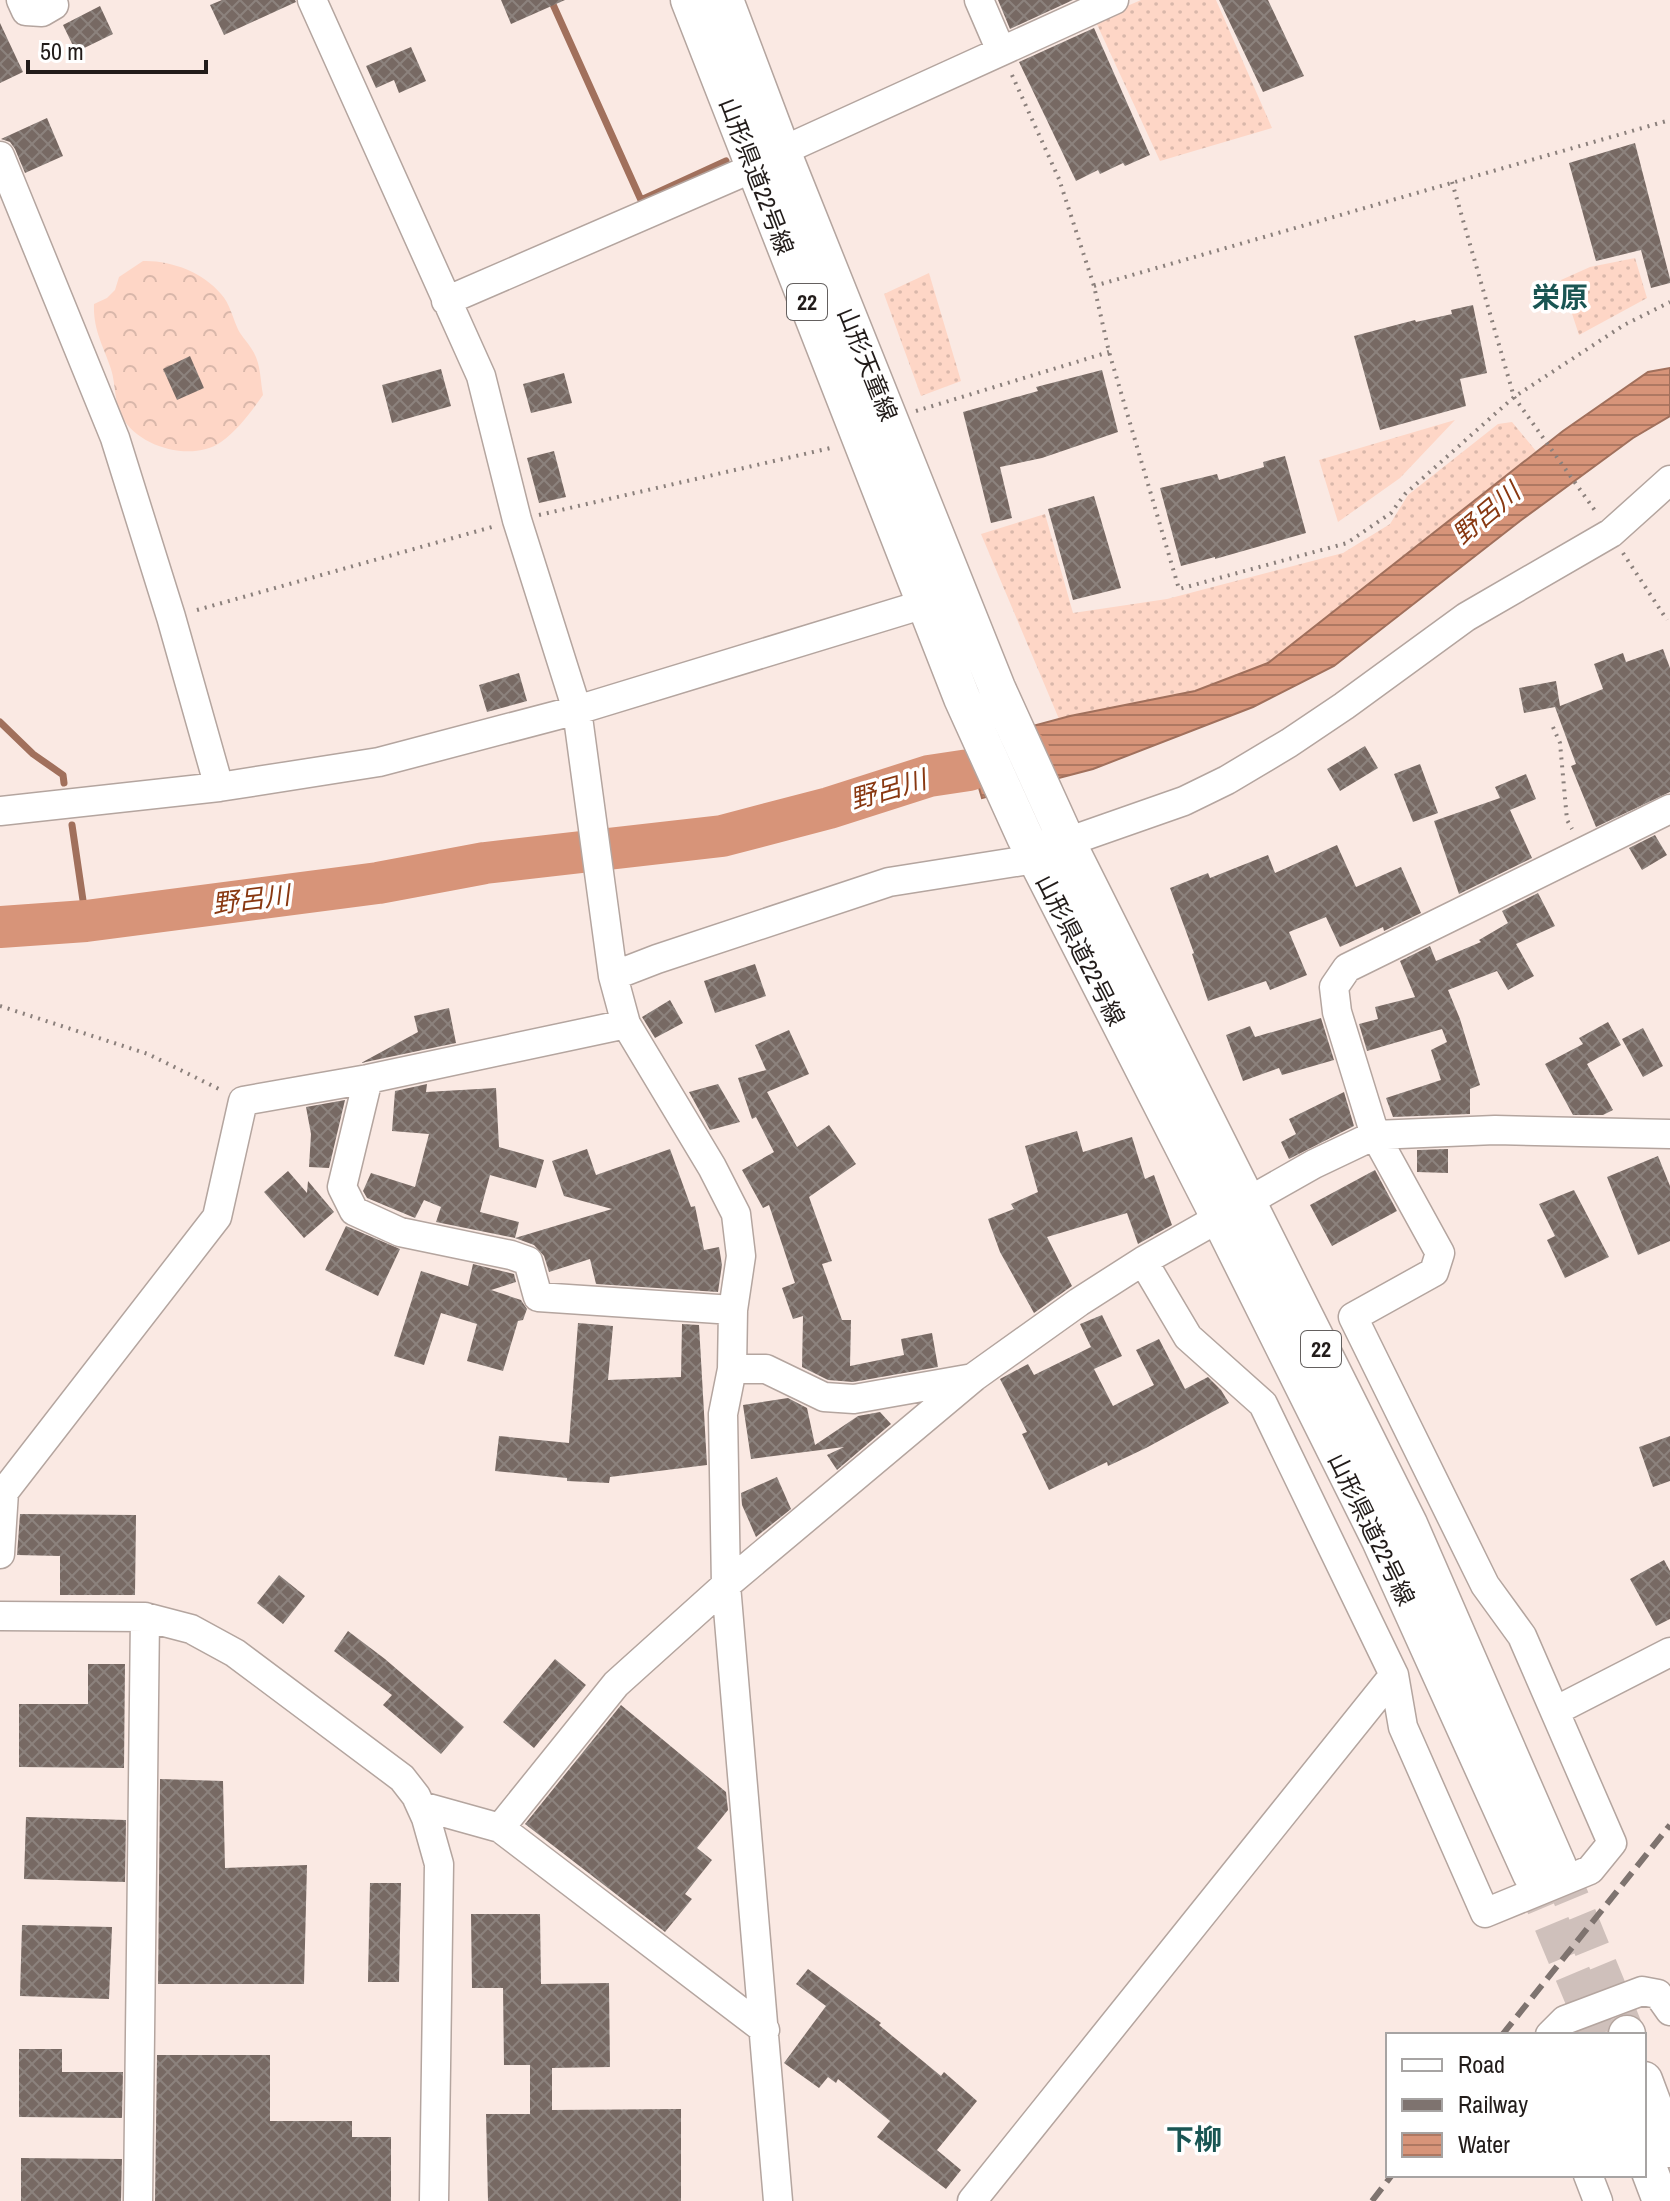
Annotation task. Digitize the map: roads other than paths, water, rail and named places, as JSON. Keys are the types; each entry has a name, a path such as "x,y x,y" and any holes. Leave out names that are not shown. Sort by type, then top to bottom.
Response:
{"main road":[{"name":"山形県道22号線","path":"689,0 768,159 943,598 997,688 1380,1540 1545,1870"},
{"name":"山形天童線","path":"725,0 768,159 890,419 943,598"},
{"name":"山形県道22号線","path":"943,598 962,698 1030,848 1233,1210"},
{"path":"1646,2085 1670,2149"},
{"path":"1646,2161 1661,2201"}],"street":[{"path":"21,0 26,11 42,12 54,5"},
{"path":"979,0 1001,51"},
{"path":"446,301 768,159 1114,0"},
{"path":"324,4 446,301 481,376 517,520 577,710 613,976 626,1024 712,1167 736,1214 741,1256 733,1310 732,1369 723,1414 726,1585 778,2201"},
{"path":"0,156 115,438 171,617 219,787"},
{"path":"1063,832 1172,806 1227,780 1344,706 1466,617 1611,533 1670,480"},
{"path":"0,811 219,787 379,762 577,710 943,598"},
{"path":"1143,1261 1188,1337 1263,1404 1394,1675 1403,1727 1485,1913 1590,1870 1612,1843 1522,1636 1485,1585 1353,1317 1434,1272 1440,1253 1375,1135 1337,1012 1334,987 1347,968 1670,809"},
{"path":"613,976 889,882 1030,848"},
{"path":"0,1554 4,1492 217,1217 243,1101 368,1079 626,1024"},
{"path":"368,1079 342,1187 354,1211 400,1232 528,1261 538,1297 733,1310"},
{"path":"500,1828 616,1684 726,1585 974,1377 1079,1302 1143,1261 1314,1164 1375,1135 1495,1130 1670,1134"},
{"path":"732,1369 766,1369 824,1397 854,1399 974,1377"},
{"path":"0,1616 145,1617 191,1629 235,1653 402,1778 421,1806 439,1864 434,2201"},
{"path":"138,2201 145,1617"},
{"path":"1555,1711 1670,1652"},
{"path":"972,2201 1394,1675"},
{"path":"421,1806 500,1828 765,2030"},
{"path":"1552,2033 1565,2020 1642,1991 1658,1994 1670,2011"},
{"path":"1589,2177 1598,2201"}],"water":[{"path":"1670,368 1670,416 1633,438 1520,521 1334,666 1253,707 1093,769 982,798 966,744 1070,716 1195,691 1268,663 1563,431 1648,372"}],"waterway":[{"path":"551,0 641,200 726,161"},
{"path":"0,722 33,754 63,775 64,783"},
{"name":"野呂川","path":"0,927 86,921 378,883 485,863 722,836 829,808 929,776 969,770 1029,752"},
{"path":"72,825 86,921"}],"tunnel":[{"path":"1558,1866 1627,2033"},
{"path":"1531,1874 1597,2033"}],"railway":[{"path":"1504,2033 1670,1825"},
{"path":"1372,2201 1390,2177"}],"district":[{"name":"栄原","path":"1560,297"},
{"name":"下柳","path":"1194,2139"}]}
